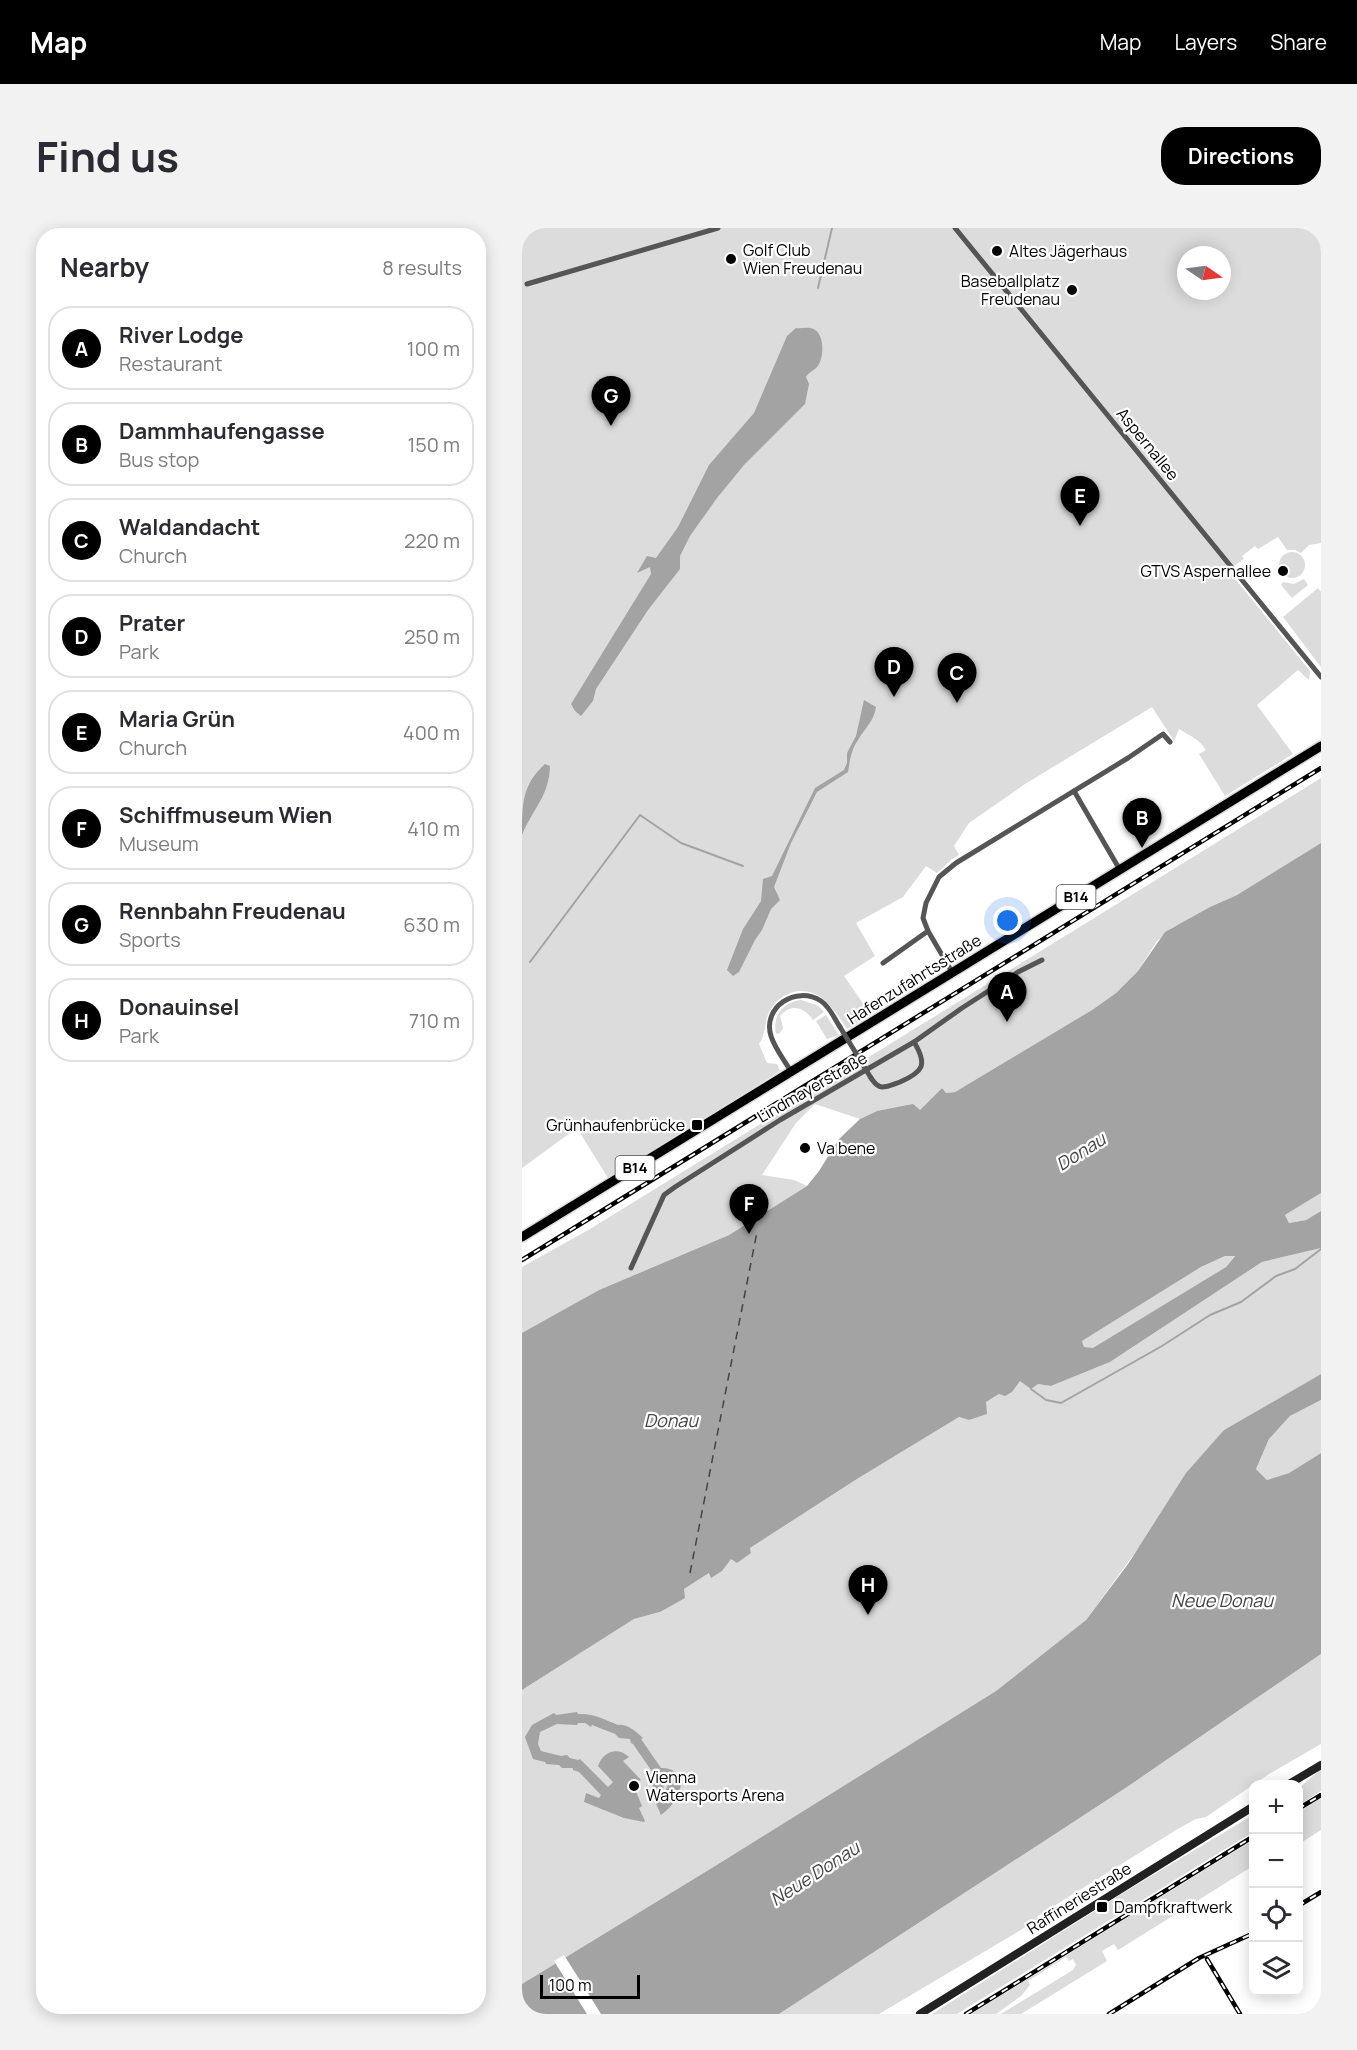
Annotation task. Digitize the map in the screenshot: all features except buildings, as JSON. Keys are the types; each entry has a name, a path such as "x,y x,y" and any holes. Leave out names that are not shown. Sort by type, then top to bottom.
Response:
{"main road":[{"name":"Hafenzufahrtsstraße","path":"522,1237 1321,746"},
{"path":"1297,1780 1321,1765"},
{"name":"Raffineriestraße","path":"920,2014 1249,1809"}],"street":[{"path":"527,284 718,228"},
{"name":"Aspernallee","path":"955,228 1321,677"},
{"path":"952,972 923,918 926,903 939,877 956,863 1074,792 1163,734 1170,742"},
{"path":"1074,792 1120,870"},
{"path":"883,963 928,931"},
{"name":"Lindmayerstraße","path":"631,1268 664,1195 780,1120 914,1042 1018,972 1042,960"},
{"path":"792,1073 775,1045 769,1026 775,1008 792,996 802,995 819,1000 830,1011 871,1078 882,1087 914,1076 920,1071 921,1054 914,1042"}],"shaded area":[{"path":"522,228 1321,228 1321,543 1309,545 1301,553 1287,550 1278,537 1258,549 1255,546 1242,556 1244,559 1228,570 1310,671 1309,680 1298,670 1257,705 1293,754 1225,796 1199,754 1206,750 1203,746 1179,729 1174,741 1152,707 1025,784 969,823 954,846 959,855 937,873 926,866 903,897 856,923 875,956 844,976 871,1015 847,1029 832,1008 819,996 803,991 783,996 771,1009 759,1044 767,1063 777,1064 780,1071 608,1178 577,1128 522,1168"},
{"path":"1292,552 1301,556 1305,565 1301,574 1292,578 1283,574 1279,565 1283,556"},
{"path":"1304,579 1308,585 1292,598 1281,585 1283,582 1294,584"},
{"path":"1318,588 1321,592 1321,667 1283,617"},
{"path":"1321,778 1321,843 1237,895 1173,927 1157,941 1138,971 1116,993 1092,1010 955,1092 946,1093 942,1088 920,1110 877,1111 860,1119 815,1104 796,1123 762,1175 794,1180 807,1186 729,1235 599,1290 522,1334 522,1267 590,1229"},
{"path":"801,1000 817,1005 824,1012 813,1020 802,1010 789,1009 780,1016 783,1028 780,1033 776,1034 776,1021 780,1011 789,1004"},
{"path":"826,1015 839,1035 827,1039 816,1021"},
{"path":"1321,1193 1321,1211 1306,1220 1289,1223 1285,1215"},
{"path":"1321,1248 1321,1374 1224,1430 1086,1620 996,1691 522,1984 522,1690 634,1619 660,1612 684,1589 731,1559 751,1553 750,1548 959,1417 969,1420 986,1402 1020,1381 1051,1386 1110,1362 1262,1262"},
{"path":"1235,1255 1226,1267 1093,1349 1084,1347 1082,1341 1201,1267 1225,1256"},
{"path":"1321,1400 1321,1453 1289,1473 1267,1480 1256,1469 1269,1439 1290,1416"},
{"path":"1321,1654 1321,1744 1260,1780 1249,1780 1249,1788 1206,1817 1196,1819 1176,1830 1038,1916 1036,1921 879,2014 779,2014 1127,1787"},
{"path":"1321,1769 1321,1791 1303,1802 1303,1785"},
{"path":"1321,1798 1321,1830 1303,1841 1303,1834 1303,1809"},
{"path":"1249,1817 1249,1834 957,2014 932,2014 1123,1893"},
{"path":"1249,1842 1249,1868 1118,1950 1114,1944 1102,1951 1107,1961 1021,2014 1001,2014 1073,1970 1076,1965 1073,1959 1069,1961 1066,1957 1028,1981 1030,1985 1021,1996 996,2014 971,2014"}],"water":[{"path":"796,328 815,330 822,342 819,363 806,377 809,384 805,404 744,465 717,498 690,536 680,556 680,569 648,610 596,689 593,701 581,716 571,704 651,574 650,567 637,573 647,556 656,558 678,527 709,465 754,413 787,336"},
{"path":"864,700 876,707 875,712 854,748 848,772 817,792 791,843 774,887 780,900 771,909 739,972 733,976 727,970 743,929 761,901 763,879 772,876 815,788 844,770 847,753 856,736"},
{"path":"545,764 550,766 547,786 522,835 525,796 537,772"},
{"name":"Donau","path":"1321,843 1321,1193 1285,1215 1289,1223 1306,1220 1321,1211 1321,1248 1262,1262 1110,1362 1051,1386 1038,1384 1031,1389 1020,1381 1012,1392 1005,1396 999,1394 986,1402 987,1414 969,1420 959,1417 750,1548 751,1553 737,1563 731,1559 722,1571 711,1578 709,1573 684,1589 685,1598 660,1612 634,1619 522,1690 522,1333 599,1290 729,1235 807,1186 839,1139 860,1119 877,1111 913,1104 920,1110 942,1088 946,1093 955,1092 1092,1010 1116,993 1138,971 1165,932 1237,895","holes":["1225,1256 1235,1256 1226,1267 1093,1348 1084,1347 1082,1341 1201,1267"]},
{"name":"Neue Donau","path":"1321,1374 1321,1400 1290,1416 1269,1439 1256,1469 1267,1480 1289,1473 1321,1453 1321,1654 1127,1787 779,2014 522,2014 522,1984 996,1691 1086,1620 1128,1564 1186,1473 1224,1430"},
{"path":"577,1712 631,1728 643,1738 641,1739 661,1768 678,1774 681,1780 678,1795 668,1810 661,1815 655,1801 665,1792 668,1785 664,1782 663,1791 656,1797 650,1777 653,1773 630,1739 619,1738 615,1734 585,1723 557,1724 540,1732 538,1744 541,1751 580,1759 608,1787 613,1782 598,1766 600,1761 607,1754 615,1751 629,1757 623,1761 641,1780 633,1784 642,1806 639,1808 644,1822 624,1818 584,1802 586,1793 599,1798 601,1795 579,1772 573,1768 562,1768 559,1765 546,1764 533,1759 525,1737 532,1725 554,1713 556,1715"}],"pier":[{"path":"564,1955 601,2014 587,2014 554,1961"}],"waterway":[{"path":"818,288 832,228"},
{"path":"530,962 640,815 681,843 743,866"},
{"path":"1031,1389 1046,1400 1061,1403 1162,1346 1210,1315 1241,1302 1276,1276 1295,1269 1321,1249"}],"ferry route":[{"path":"690,1573 757,1232"}],"railway":[{"path":"522,1260 1321,768"},
{"path":"1303,1806 1321,1795"},
{"path":"966,2014 1249,1839"},
{"path":"1303,1903 1321,1892"},
{"path":"1109,2014 1199,1958 1249,1935"},
{"path":"1207,1959 1240,2014"}],"place":[{"name":"Altes Jägerhaus","path":"997,251"},
{"name":"Golf Club Wien Freudenau","path":"731,259"},
{"name":"Baseballplatz Freudenau","path":"1072,290"},
{"name":"Rennbahn Freudenau","path":"611,426"},
{"name":"Maria Grün","path":"1080,526"},
{"name":"GTVS Aspernallee","path":"1283,571"},
{"name":"Prater","path":"894,697"},
{"name":"Waldandacht","path":"957,703"},
{"name":"Dammhaufengasse","path":"1142,848"},
{"name":"River Lodge","path":"1007,1022"},
{"name":"Grünhaufenbrücke","path":"697,1125"},
{"name":"Va bene","path":"805,1148"},
{"name":"Schiffmuseum Wien","path":"749,1234"},
{"name":"Donauinsel","path":"868,1615"},
{"name":"Vienna Watersports Arena","path":"634,1786"},
{"name":"Dampfkraftwerk","path":"1102,1907"}]}
